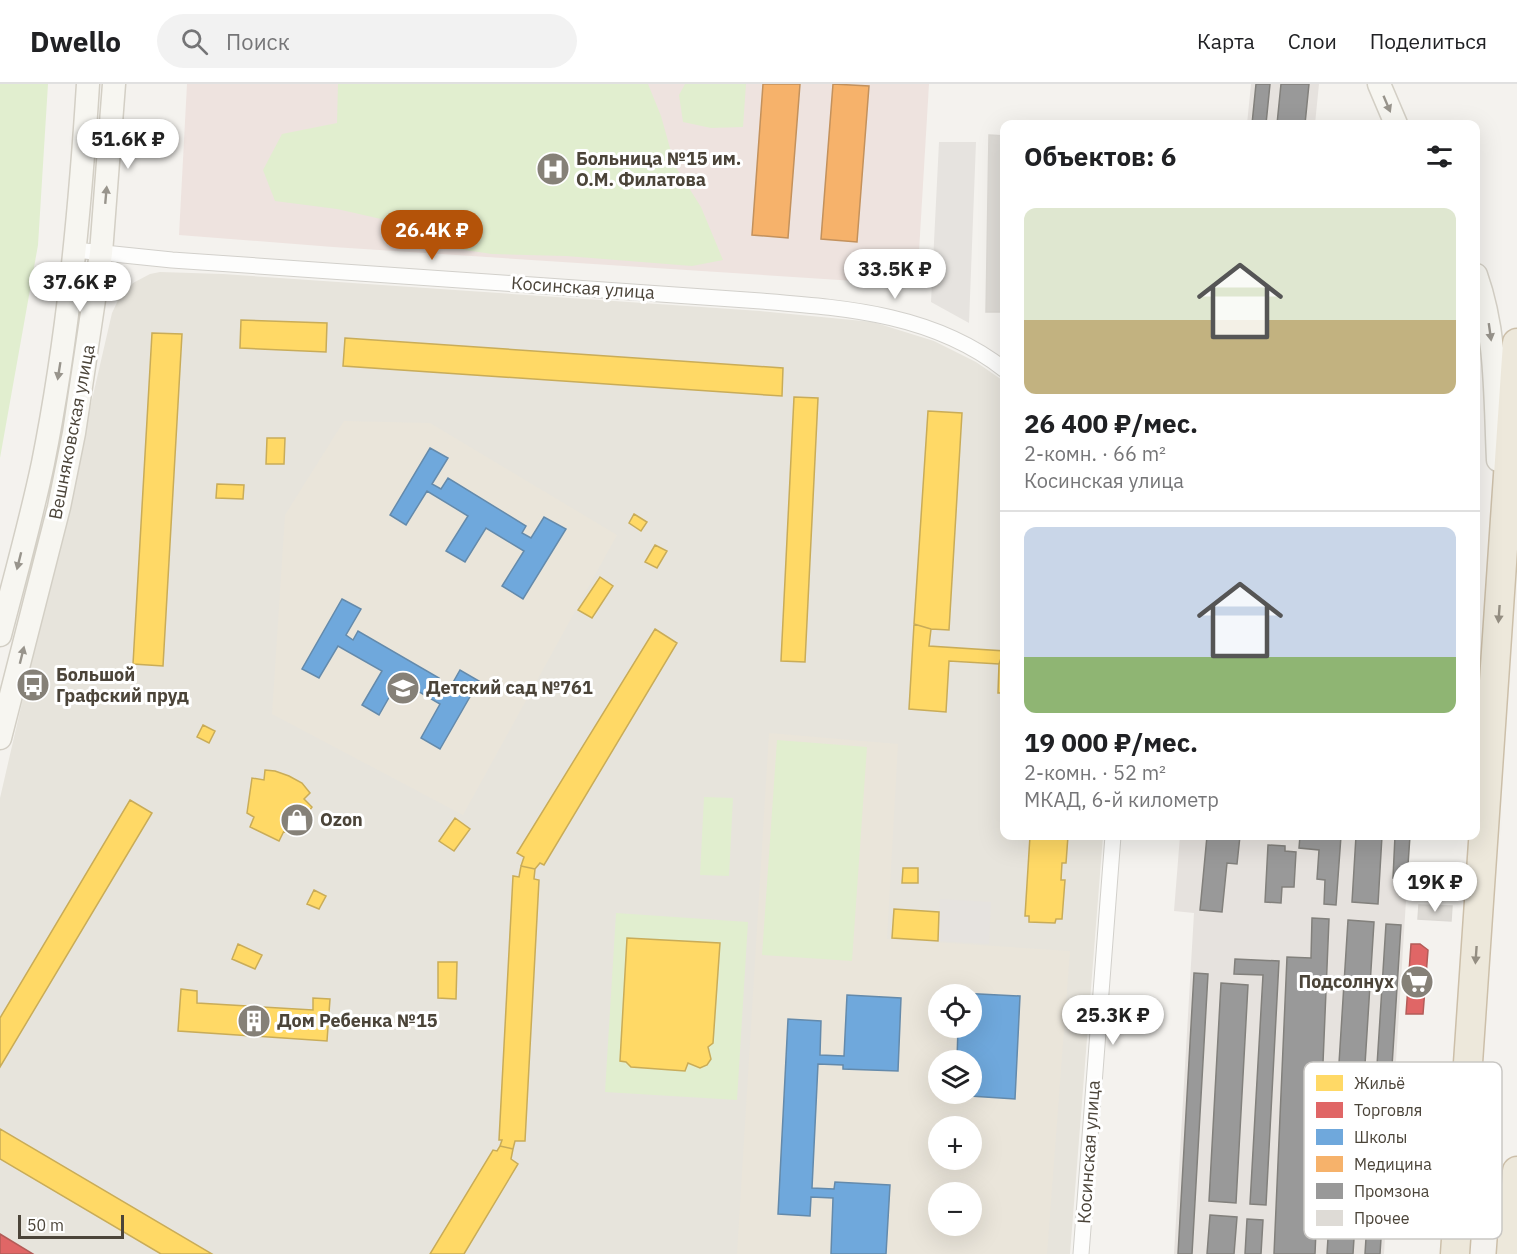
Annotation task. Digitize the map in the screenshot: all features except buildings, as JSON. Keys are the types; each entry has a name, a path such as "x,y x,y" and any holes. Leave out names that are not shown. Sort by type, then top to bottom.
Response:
{"highway":[{"path":"1468,1062 1517,343"},
{"path":"1511,1254 1517,1171"},
{"path":"1455,1254 1456,1239"}],"main road":[{"name":"Вешняковская улица","path":"0,634 40,472 63,340 75,250 88,84"},
{"name":"Вешняковская улица","path":"0,738 59,507 74,433 101,253 114,84"},
{"path":"1379,84 1394,120"},
{"path":"1480,288 1493,355 1503,555"}],"street":[{"name":"Косинская улица","path":"75,250 857,310 892,317 938,332 1000,367"},
{"path":"63,340 68,332 78,330 86,335 89,344"},
{"name":"Косинская улица","path":"1081,1254 1113,840"}],"shaded area":[{"name":"Больница №15 им. О.М. Филатова","path":"187,84 929,84 917,285 179,235"},
{"path":"1251,84 1319,84 1315,120 1247,120"},
{"path":"939,142 976,142 969,323 931,302"},
{"path":"160,272 223,274 760,311 873,322 934,341 976,362 1000,379 1000,840 1103,840 1070,1254 0,1254 0,798 112,313 120,296 133,283 150,274"},
{"path":"344,421 430,423 617,535 463,815 272,714 285,515"},
{"path":"769,733 898,744 887,939 1070,951 1047,1254 737,1254"},
{"path":"1180,840 1410,840 1396,1062 1304,1062 1304,1239 1385,1239 1384,1254 1174,1254 1194,913 1174,911"},
{"path":"940,899 991,902 989,944 938,941"}],"green space":[{"path":"0,84 48,84 38,245 0,458"},
{"path":"338,84 648,84 661,116 675,166 701,207 723,260 692,266 566,256 492,254 431,245 390,221 337,209 275,201 263,170 282,134 337,123"},
{"path":"685,84 746,84 743,127 711,128 683,122 679,95"},
{"path":"777,740 867,747 852,961 762,955"},
{"path":"704,797 733,798 729,876 700,875"},
{"path":"616,913 748,922 737,1100 605,1092"}],"place":[{"name":"Больница №15 им. О.М. Филатова","path":"553,169"},
{"name":"Большой Графский пруд","path":"33,685"},
{"name":"Детский сад №761","path":"403,688"},
{"name":"Ozon","path":"297,820"},
{"name":"Подсолнух","path":"1417,982"},
{"name":"Дом Ребенка №15","path":"254,1021"}]}
